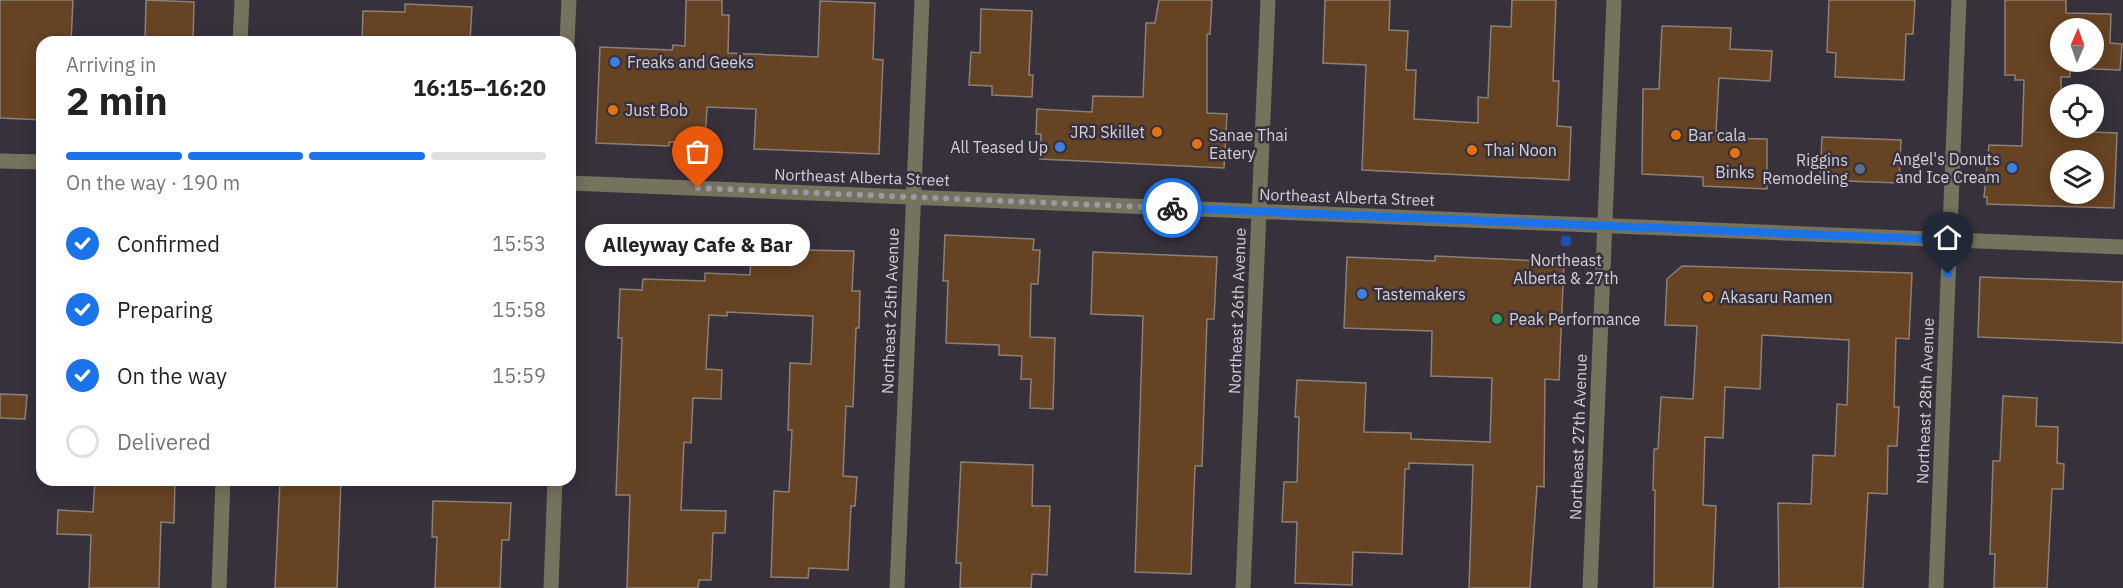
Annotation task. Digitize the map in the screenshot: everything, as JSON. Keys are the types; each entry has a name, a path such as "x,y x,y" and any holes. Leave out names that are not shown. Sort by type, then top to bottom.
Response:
{"street":[{"path":"240,36 242,0"},
{"path":"567,36 569,0"},
{"name":"Northeast 25th Avenue","path":"897,588 922,0"},
{"name":"Northeast 26th Avenue","path":"1243,588 1268,0"},
{"name":"Northeast 27th Avenue","path":"1590,588 1614,0"},
{"name":"Northeast 28th Avenue","path":"1936,588 1959,0"},
{"path":"0,161 36,162"},
{"name":"Northeast Alberta Street","path":"576,183 2123,247"},
{"path":"219,588 223,486"},
{"path":"551,588 555,486"}],"building":[{"path":"0,0 73,0 71,36 36,36 36,120 0,118"},
{"path":"146,0 194,2 193,36 145,36"},
{"path":"686,0 722,0 722,15 729,15 728,53 818,57 820,1 875,3 873,59 883,60 879,154 754,149 756,109 707,107 705,143 669,142 669,146 596,143 600,47 672,50 673,45 685,46"},
{"path":"1159,0 1212,0 1210,34 1207,34 1207,113 1227,114 1224,168 1040,159 1041,134 1036,134 1037,109 1092,112 1093,96 1143,97 1146,23 1155,23"},
{"path":"1325,0 1390,0 1389,30 1408,31 1406,70 1416,70 1414,119 1478,123 1478,97 1488,98 1491,26 1511,27 1512,0 1556,0 1553,81 1559,81 1557,126 1571,127 1569,180 1362,170 1366,65 1323,63"},
{"path":"1829,0 1915,0 1913,34 1906,34 1904,80 1835,77 1836,53 1827,52"},
{"path":"2005,0 2066,0 2066,13 2111,14 2110,43 2122,44 2120,70 2104,69 2104,18 2050,18 2050,72 2070,72 2070,77 2061,77 2061,84 2050,84 2050,138 2104,138 2104,132 2117,133 2114,208 1987,204 1987,197 1984,197 1989,145 2022,146 2024,80 2015,80 2015,75 2005,75"},
{"path":"405,4 472,7 470,36 362,36 363,11 405,12"},
{"path":"981,9 1032,11 1029,75 1033,75 1032,97 992,95 992,86 969,85 971,52 980,53"},
{"path":"1662,26 1731,28 1730,49 1772,51 1770,81 1719,78 1716,131 1721,131 1721,138 1767,139 1767,189 1703,186 1703,177 1642,174 1643,89 1659,89"},
{"name":"Riggins Remodeling","path":"1822,137 1901,140 1899,183 1820,180"},
{"path":"945,235 1034,239 1033,250 1040,250 1038,284 1031,284 1030,337 1055,338 1053,409 1030,408 1031,379 1021,379 1022,356 999,355 999,345 946,343 948,281 943,281"},
{"path":"751,249 854,251 852,291 860,291 859,328 856,328 853,407 846,406 843,476 857,477 855,506 851,506 848,570 809,568 808,578 771,577 774,491 789,492 792,430 788,430 790,363 811,364 813,316 727,312 727,316 709,315 706,369 722,370 721,399 693,398 691,443 684,442 681,510 726,511 725,533 713,533 711,580 699,580 698,588 627,588 630,495 616,495 622,338 618,338 620,289 642,290 643,279 705,281 705,273 750,275"},
{"path":"1093,252 1217,257 1214,319 1207,319 1202,466 1195,466 1191,574 1135,572 1143,316 1091,314"},
{"path":"1435,256 1564,262 1559,380 1545,379 1544,487 1537,486 1530,588 1469,588 1473,465 1409,463 1409,469 1405,469 1402,554 1353,552 1352,585 1295,583 1297,522 1282,522 1284,482 1297,482 1299,417 1295,417 1297,380 1366,383 1364,432 1411,433 1411,439 1490,442 1492,378 1431,376 1432,331 1344,328 1347,257 1435,261"},
{"path":"1682,266 1912,273 1909,339 1896,338 1894,407 1899,407 1897,446 1888,446 1887,494 1868,493 1863,588 1779,588 1778,503 1811,504 1813,455 1835,456 1837,404 1847,405 1849,340 1762,335 1760,389 1725,387 1723,438 1705,437 1703,505 1716,506 1713,588 1654,588 1654,449 1658,449 1661,397 1693,399 1697,326 1665,325 1667,279"},
{"path":"1980,277 2123,282 2123,343 1978,337"},
{"path":"0,394 27,395 25,419 0,418"},
{"path":"2003,396 2037,398 2036,426 2058,427 2057,463 2064,464 2063,489 2052,489 2047,588 1994,588 1995,554 1990,554 1993,461 2000,461"},
{"path":"961,462 1033,465 1032,506 1050,506 1047,575 1032,574 1031,588 960,588 961,563 956,563"},
{"path":"95,486 175,486 174,523 161,522 159,588 89,588 91,535 57,534 58,510 93,512"},
{"path":"280,486 341,486 337,588 275,588"},
{"path":"433,501 511,503 509,540 502,540 500,588 435,588 437,537 432,537"}],"way so far":[{"path":"698,188 1172,208"}],"place":[{"name":"Freaks and Geeks","path":"615,62"},
{"name":"Just Bob","path":"613,110"},
{"name":"JRJ Skillet","path":"1157,132"},
{"name":"Bar cala","path":"1676,135"},
{"name":"Sanae Thai Eatery","path":"1197,144"},
{"name":"All Teased Up","path":"1060,147"},
{"name":"Thai Noon","path":"1472,150"},
{"name":"Binks","path":"1735,153"},
{"name":"Angel's Donuts and Ice Cream","path":"2012,168"},
{"name":"Riggins Remodeling","path":"1860,169"},
{"name":"Alleyway Cafe & Bar","path":"698,188"},
{"name":"Northeast Alberta & 27th","path":"1566,241"},
{"name":"Tastemakers","path":"1362,294"},
{"name":"Akasaru Ramen","path":"1708,297"},
{"name":"Peak Performance","path":"1497,319"}],"route":[{"path":"1172,208 1950,240 1948,274"}]}
